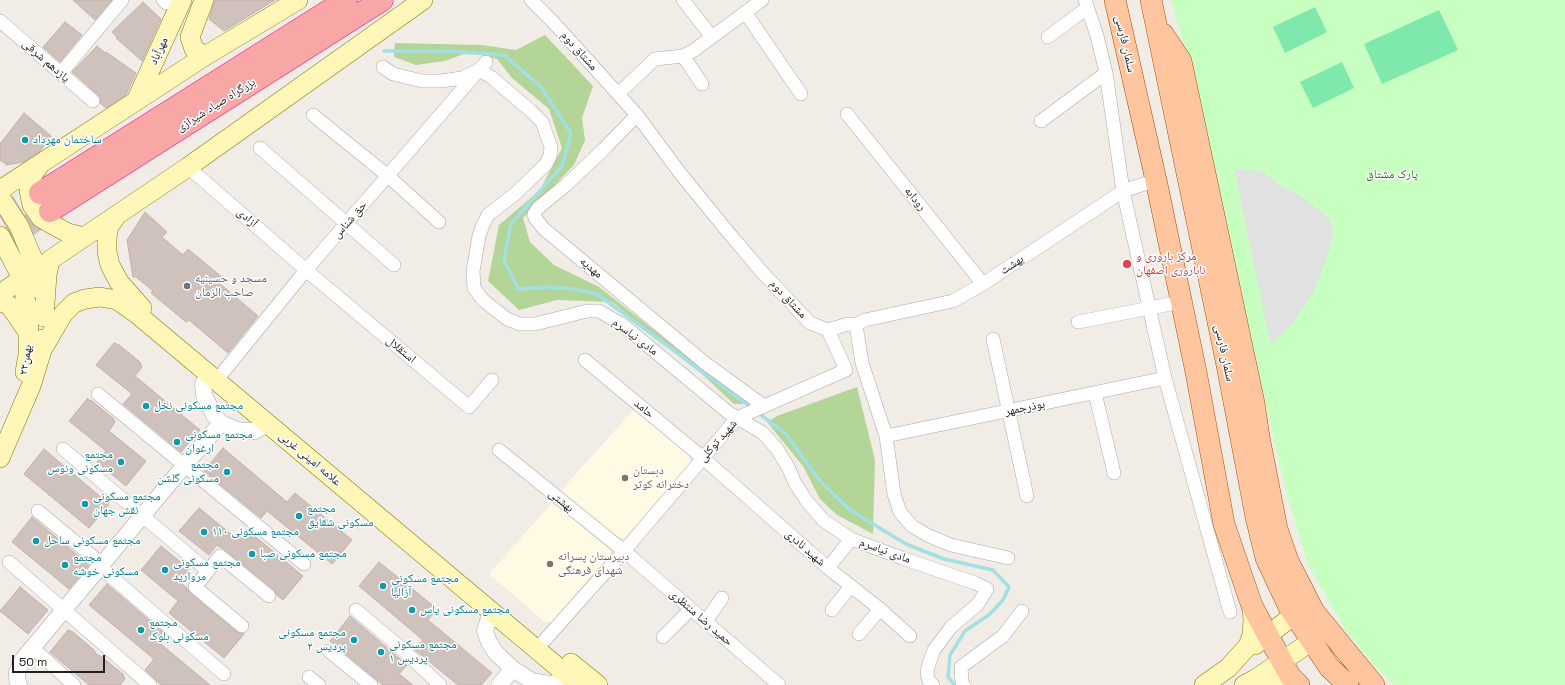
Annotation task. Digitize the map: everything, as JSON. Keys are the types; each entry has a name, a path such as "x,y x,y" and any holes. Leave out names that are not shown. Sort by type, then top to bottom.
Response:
{"highway":[{"name":"بزرگراه صیاد شیرازی","path":"346,0 45,202 382,0"}],"main road":[{"path":"0,190 8,179 42,162 205,56 298,0"},
{"path":"0,294 188,167 423,0"},
{"name":"سلمان فارسی","path":"1115,0 1182,302 1224,524 1252,606 1290,676 1299,685"},
{"name":"سلمان فارسی","path":"1151,0 1226,358 1256,516 1266,558 1294,615 1329,667 1348,685"},
{"path":"174,1 192,7 202,3"},
{"name":"مهرآباد","path":"136,101 174,1"},
{"path":"202,3 190,37 194,49 205,56"},
{"path":"1156,23 1180,61 1253,396 1277,529 1288,561 1314,612 1374,685"},
{"path":"42,162 33,174 29,190 32,205 41,218 68,233 84,237"},
{"path":"0,197 19,226 36,269 44,303 42,350 31,386 0,458"},
{"name":"علامه امینی غربی","path":"118,214 109,226 107,246 110,265 119,282 142,308 268,424 574,681"},
{"path":"0,236 36,269"},
{"name":"۲۲بهمن","path":"7,441 28,355 29,321 36,269"},
{"name":"علامه امینی غربی","path":"42,350 63,314 74,303 91,298 108,298 117,300 216,376 598,685"},
{"path":"0,301 10,306 29,333"},
{"path":"1204,685 1228,668 1248,646 1252,635 1254,621 1252,606"},
{"path":"1237,659 1294,615"},
{"path":"1251,682 1312,641"},
{"path":"1237,659 1248,655 1259,660 1260,668 1251,682"},
{"path":"1251,682 1267,678 1288,685"}],"street":[{"path":"61,73 122,0"},
{"name":"مشتاق دوم","path":"531,0 554,23 637,116 680,173 761,271 810,323 828,330"},
{"path":"684,0 712,37"},
{"path":"618,94 655,59 683,56 712,37 762,0"},
{"path":"1048,37 1086,4 1097,36 1106,73 1123,191 1165,378 1230,612"},
{"path":"745,12 802,94"},
{"name":"یازدهم شرقی","path":"0,21 93,101"},
{"path":"683,56 702,84"},
{"path":"383,67 393,74 422,81 441,81 462,78 483,66"},
{"name":"حق شناس","path":"216,376 483,66"},
{"name":"مادی نیاسرم","path":"483,66 491,76 542,122 551,147 550,156 546,164 515,194 488,215 482,225 472,270 474,288 483,300 507,319 520,324 535,324 587,311 599,311 623,325 736,418 763,433 777,449 806,500 823,520 851,539 975,583 987,589 978,604 950,627 934,650 928,668 929,681 933,685"},
{"path":"1041,121 1106,73"},
{"name":"رودابه","path":"847,114 983,284"},
{"path":"313,115 388,176 439,222"},
{"name":"مهدیه","path":"637,116 566,185 538,208 534,214 535,218 544,229 705,363 764,406"},
{"path":"260,148 394,265"},
{"name":"آزادی","path":"188,167 306,270"},
{"name":"بهشت","path":"856,325 865,320 953,301 983,284 1123,191 1156,180"},
{"name":"استقلال","path":"306,270 469,407 492,380"},
{"path":"1078,322 1182,302"},
{"path":"828,330 848,324 856,325 862,363 886,436 894,494 900,512 912,526 929,536 951,545 1008,558"},
{"name":"شهید توکلی","path":"544,640 624,552 736,418 846,370 828,330"},
{"path":"993,339 1027,496"},
{"name":"حامد","path":"585,360 703,458"},
{"path":"216,376 203,384 204,395 214,416 221,423 237,430 248,431 255,431 268,424"},
{"name":"بوذرجمهر","path":"886,436 1095,394 1165,378"},
{"path":"98,394 304,564"},
{"path":"1095,394 1114,473"},
{"path":"19,685 17,676 18,667 32,648 221,423"},
{"path":"63,449 208,571"},
{"name":"بهشتی","path":"499,450 624,552"},
{"name":"شهید نادری","path":"703,458 828,568 880,609 910,636"},
{"path":"38,511 97,560 100,567 224,674"},
{"path":"828,568 851,539"},
{"name":"حمید رضا منتظری","path":"624,552 691,608 778,685"},
{"path":"242,626 195,587 220,556 269,596"},
{"path":"9,562 150,685"},
{"path":"832,610 851,586"},
{"path":"706,621 722,598"},
{"path":"663,637 691,608"},
{"path":"859,634 880,609"},
{"path":"356,610 401,648 440,685"},
{"path":"964,685 962,683 961,667 1003,636 1022,611"},
{"path":"492,612 485,631 488,642 496,653 513,669 532,681 553,684 574,681"},
{"path":"32,648 74,685"},
{"path":"329,651 371,685"},
{"path":"499,685 513,669"}],"shaded area":[{"path":"1234,169 1262,171 1278,184 1301,196 1329,218 1333,231 1329,251 1314,291 1292,324 1272,345 1269,337"},
{"name":"دبستان دخترانه کوثر","path":"634,409 689,455 690,463 625,538 615,538 560,492"},
{"name":"دبیرستان پسرانه شهدای فرهنگی","path":"553,502 610,550 610,554 552,622 545,622 489,574"}],"green space":[{"name":"پارک مشتاق","path":"1171,0 1565,0 1565,685 1393,685 1346,631 1308,565 1285,489 1197,94"},
{"path":"1315,7 1327,32 1285,53 1273,27"},
{"path":"1439,10 1458,50 1382,84 1364,44"},
{"path":"545,35 593,86 582,118 585,140 574,165 523,218 530,242 554,265 599,287 748,404 734,404 703,375 612,302 557,300 519,310 488,281 499,225 540,190 562,148 549,109 512,78 497,59 469,52 445,61 416,65 394,57 395,43 482,45 516,50"},
{"path":"1342,62 1354,88 1313,108 1300,82"},
{"path":"857,387 875,460 873,534 837,515 820,499 803,466 767,422 777,416"}],"building":[{"path":"73,0 112,0 95,20"},
{"path":"215,0 275,0 224,31 209,19"},
{"path":"143,2 161,19 142,61 116,38 117,37 112,32"},
{"path":"65,22 82,35 60,62 43,47"},
{"path":"97,46 105,53 106,52 136,73 126,95 106,108 100,103 101,99 98,95 72,72"},
{"name":"ساختمان مهرداد","path":"24,113 51,136 40,151 23,162 7,165 0,160 0,144"},
{"path":"145,212 167,232 162,237 183,255 188,249 223,278 219,283 258,316 228,353 189,320 186,322 151,293 153,291 136,277 133,277 127,240"},
{"path":"114,343 119,345 140,362 142,367 135,376 200,430 181,452 123,404 132,394 96,365"},
{"path":"87,399 92,401 113,418 115,422 109,431 146,461 126,486 97,462 106,451 69,421"},
{"path":"223,448 287,502 295,493 352,540 332,564 267,511 261,518 204,471"},
{"path":"44,449 109,504 89,528 24,474"},
{"path":"199,508 237,539 246,529 303,576 283,600 274,590 225,550 217,545 209,555 179,531"},
{"path":"32,517 89,565 69,589 12,542"},
{"path":"161,546 189,569 179,581 190,593 237,632 244,634 224,658 169,613 178,601 141,570"},
{"path":"379,562 437,609 428,620 492,673 481,685 458,685 415,650 423,640 359,586"},
{"path":"107,584 163,632 157,641 210,685 161,685 145,670 154,659 89,605"},
{"path":"20,587 48,610 28,634 0,611"},
{"path":"350,616 407,665 399,674 413,685 383,685 330,641"},
{"path":"68,630 73,632 94,650 96,654 123,674 125,679 120,685 89,685 50,652"}],"waterway":[{"path":"384,51 446,51 504,55 541,87 571,133 562,166 511,224 504,260 518,289 549,287 573,289 597,294 752,408"},
{"path":"757,412 786,434 820,481 850,510 906,544 944,559 993,570 1009,587 1003,600 990,614 965,631 950,655 948,677 955,685"}],"tunnel":[{"path":"0,217 40,193"},
{"path":"0,244 50,211"}],"place":[{"name":"ساختمان مهرداد","path":"25,140"},
{"name":"مرکز باروری و ناباروری اصفهان","path":"1127,264"},
{"name":"مسجد و حسینیه صاحب الزمان","path":"187,286"},
{"name":"مجتمع مسکونی نخل","path":"146,406"},
{"name":"مجتمع مسکونی ارغوان","path":"177,442"},
{"name":"مجتمع مسکونی ونوس","path":"121,462"},
{"name":"مجتمع مسکونی گلشن","path":"227,472"},
{"name":"دبستان دخترانه کوثر","path":"625,478"},
{"name":"مجتمع مسکونی نقش جهان","path":"85,504"},
{"name":"مجتمع مسکونی شقایق","path":"299,516"},
{"name":"مجتمع مسکونی ۱۱۰","path":"204,532"},
{"name":"مجتمع مسکونی ساحل","path":"36,541"},
{"name":"مجتمع مسکونی صبا","path":"252,554"},
{"name":"دبیرستان پسرانه شهدای فرهنگی","path":"550,564"},
{"name":"مجتمع مسکونی خوشه","path":"65,565"},
{"name":"مجتمع مسکونی مروارید","path":"165,570"},
{"name":"مجتمع مسکونی آزالیا","path":"383,586"},
{"name":"مجتمع مسکونی یاس","path":"412,610"},
{"name":"مجتمع مسکونی بلوک","path":"141,630"},
{"name":"مجتمع مسکونی پردیس ۲","path":"354,640"},
{"name":"مجتمع مسکونی پردیس ۱","path":"381,652"}]}
